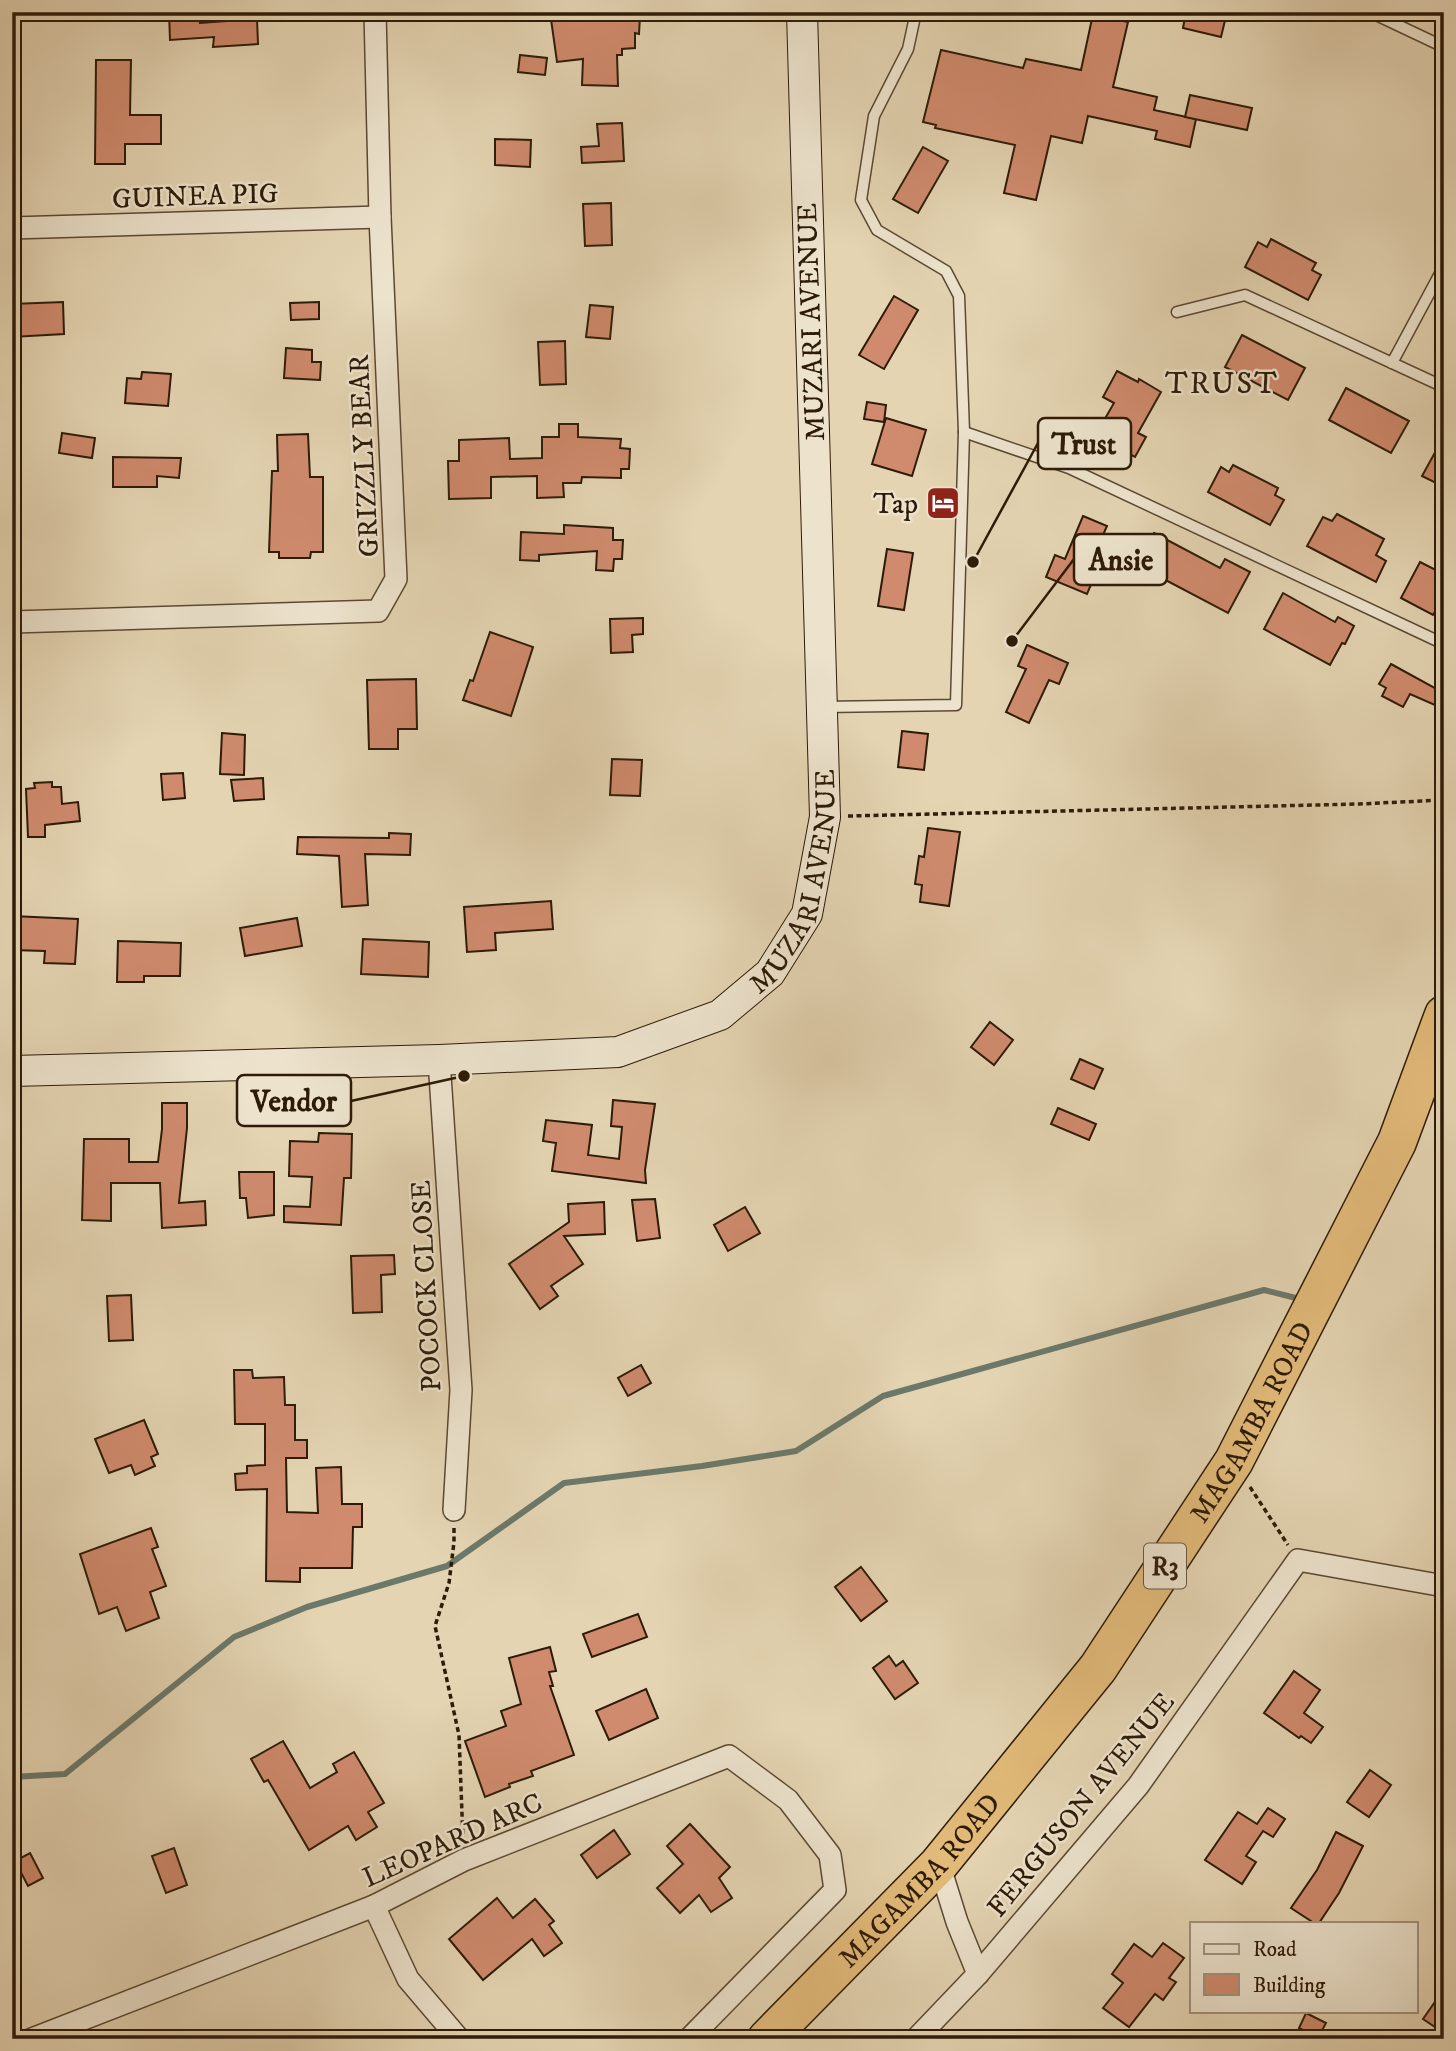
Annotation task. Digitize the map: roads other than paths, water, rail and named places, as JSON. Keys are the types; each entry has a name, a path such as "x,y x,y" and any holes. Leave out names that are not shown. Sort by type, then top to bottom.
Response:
{"highway":[{"name":"MAGAMBA ROAD","path":"766,2039 939,1864 1098,1668 1234,1461 1397,1142 1444,1015"}],"street":[{"name":"GRIZZLY BEAR","path":"12,622 378,611 396,579 380,217 375,12"},
{"name":"MUZARI AVENUE","path":"12,1071 439,1060 618,1052 720,1015 770,973 807,914 825,817 802,12"},
{"name":"GUINEA PIG","path":"12,229 380,217"},
{"name":"POCOCK CLOSE","path":"439,1060 461,1390 454,1510"},
{"name":"FERGUSON AVENUE","path":"916,2039 978,1974 1138,1786 1298,1560 1444,1586"},
{"name":"LEOPARD ARC","path":"32,2039 374,1906 464,1860 729,1755 788,1800 830,1854 835,1890 689,2039"},
{"path":"939,1864 957,1922 978,1974"},
{"path":"374,1906 408,1979 459,2039"}],"lane":[{"path":"822,707 956,705 964,432 959,296 946,271 877,230 861,200 874,116 908,49 916,12"},
{"path":"1370,12 1444,47"},
{"path":"1392,363 1444,266"},
{"path":"1177,312 1245,295 1444,387"},
{"path":"964,432 1069,468 1444,644"}],"waterway":[{"path":"12,1777 65,1774 234,1637 307,1607 447,1566 564,1483 796,1451 883,1396 1264,1290 1300,1299"}],"place":[{"name":"Tap","path":"943,503"},
{"name":"Trust","path":"973,562"},
{"name":"Ansie","path":"1012,641"},
{"name":"Vendor","path":"464,1076"}],"district":[{"name":"TRUST","path":"1222,383"}]}
